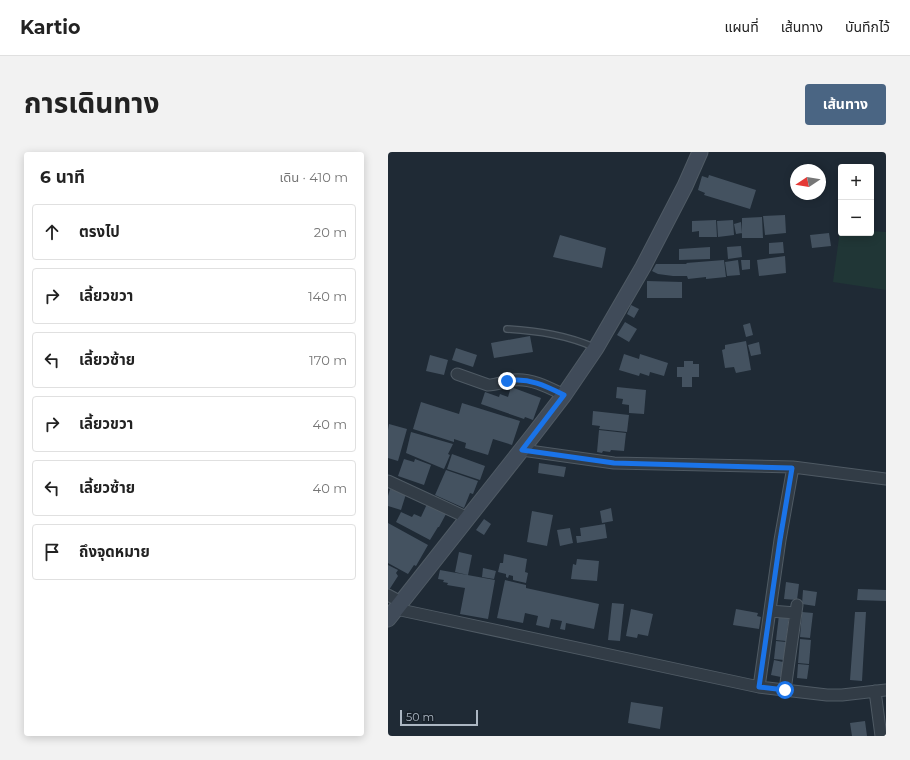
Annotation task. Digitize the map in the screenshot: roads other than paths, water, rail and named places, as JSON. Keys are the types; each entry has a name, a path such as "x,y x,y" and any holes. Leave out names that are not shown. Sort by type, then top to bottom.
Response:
{"street":[{"path":"700,152 685,186 643,267 596,348 564,395 522,450 468,518 393,606 759,687 827,695 881,691 881,736"},
{"path":"457,374 488,385 513,380 531,381 546,386 564,395"},
{"path":"522,450 614,463 792,468 886,479"},
{"path":"759,687 792,468"},
{"path":"388,481 468,518"},
{"path":"770,611 796,609 785,690"}],"lane":[{"path":"507,329 560,336 582,342 596,348"}]}
